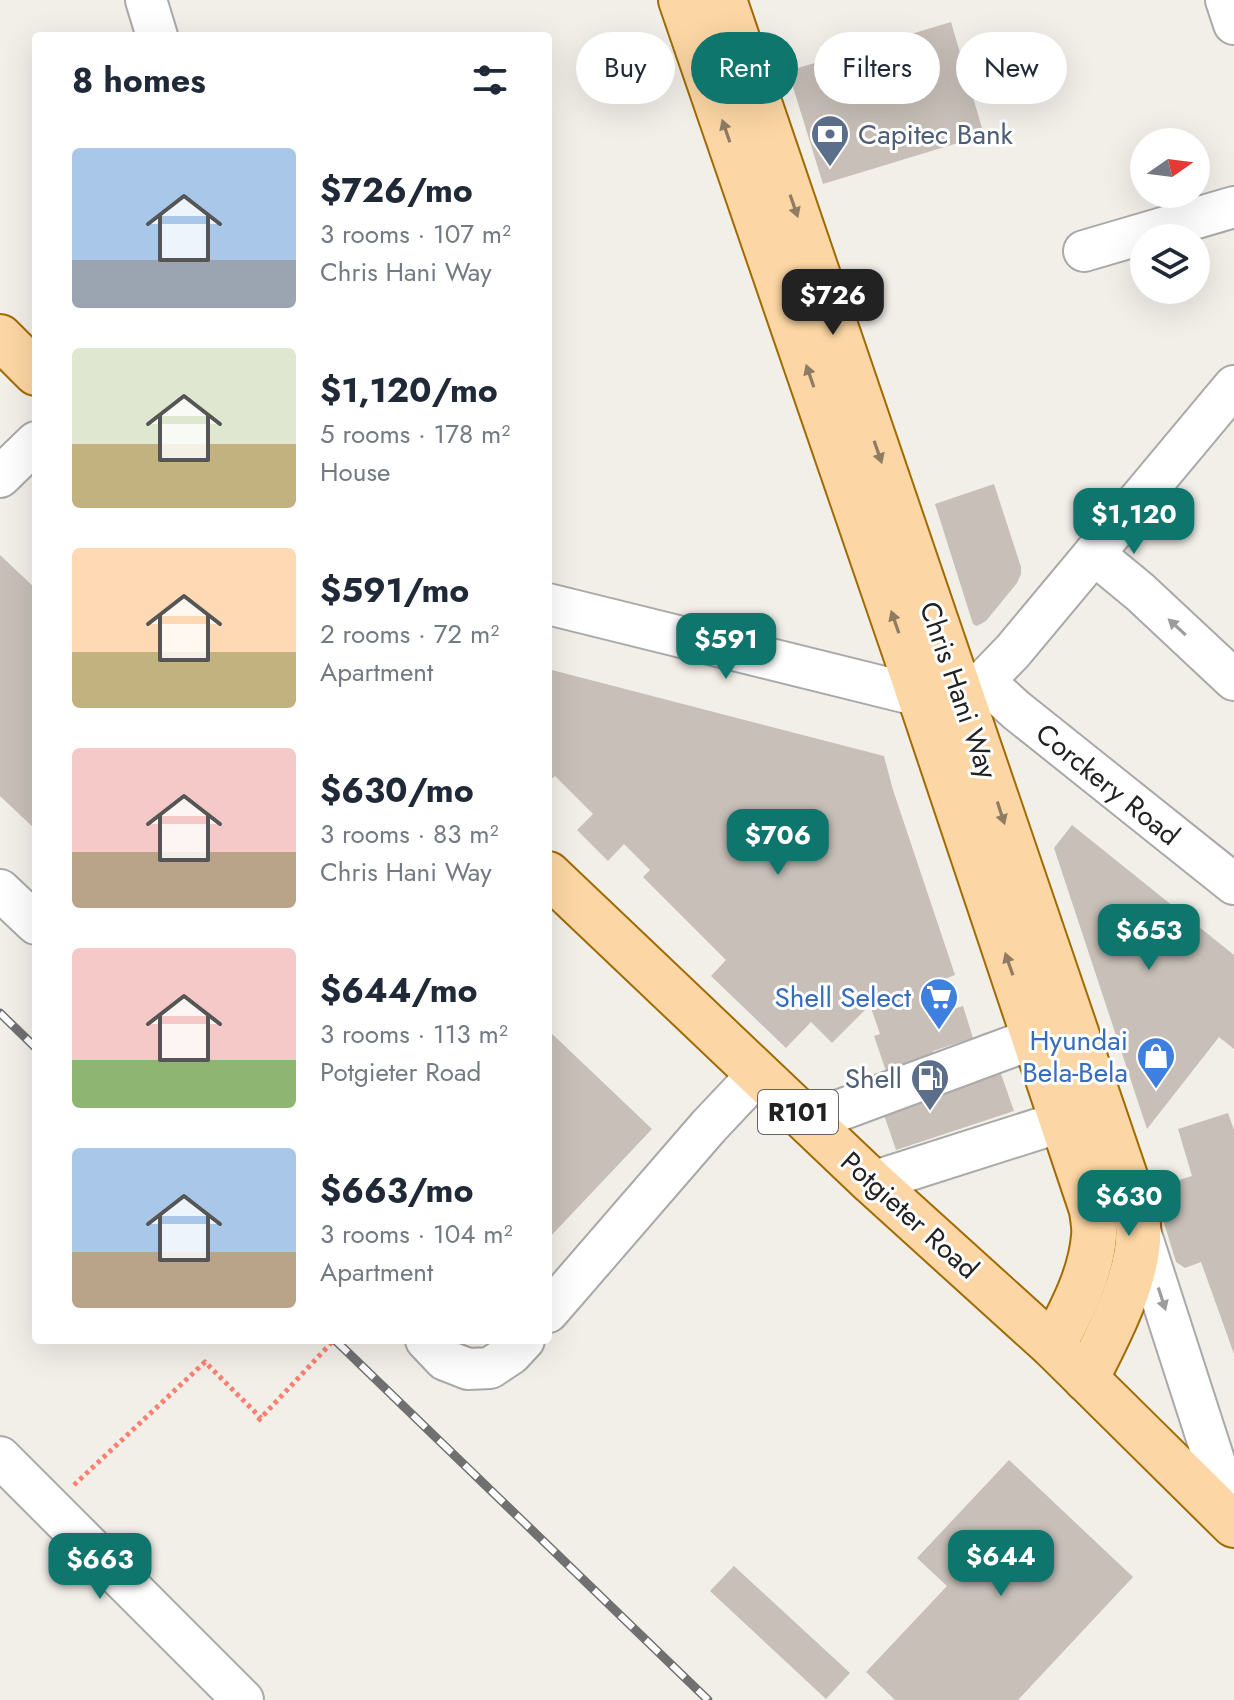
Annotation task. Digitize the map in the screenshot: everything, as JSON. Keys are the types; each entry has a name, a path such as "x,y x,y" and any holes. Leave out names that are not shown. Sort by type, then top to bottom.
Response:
{"main road":[{"name":"Chris Hani Way","path":"681,0 705,32"},
{"name":"Chris Hani Way","path":"722,32 724,0"},
{"name":"Chris Hani Way","path":"738,104 876,507 954,688 1003,884 1082,1116 1095,1233 1091,1259 1074,1306 1053,1346"},
{"path":"0,337 32,369"},
{"name":"Potgieter Road","path":"552,878 872,1182 1053,1346 1234,1524"},
{"name":"Chris Hani Way","path":"1082,1116 1129,1188 1138,1225 1135,1263 1111,1329 1086,1379"}],"street":[{"path":"146,0 156,32"},
{"path":"1226,0 1234,24"},
{"path":"1084,251 1234,207"},
{"path":"552,605 954,688 1013,651 1234,386"},
{"path":"0,477 32,446"},
{"path":"1094,554 1140,592 1234,680"},
{"name":"Corckery Road","path":"954,688 1016,710 1231,877"},
{"path":"0,890 32,920"},
{"path":"808,1122 1054,1032"},
{"path":"552,1307 758,1074"},
{"path":"872,1182 1082,1116"},
{"path":"1138,1225 1234,1524"},
{"path":"430,1344 445,1360 468,1369 490,1368 520,1344"},
{"path":"0,1457 243,1700"}],"path":[{"path":"51,1506 205,1362 260,1420 330,1344"}],"building":[{"path":"951,22 956,39 956,104 975,104 984,135 823,184 798,103 798,68 814,63 814,104 940,104 940,32 918,32"},
{"path":"994,484 1021,574 986,621 977,626 973,624 935,504"},
{"path":"0,555 32,585 32,826 0,796"},
{"path":"552,670 884,756 955,975 945,979 934,1015 963,1006 973,1038 933,1051 947,1092 1001,1074 1014,1111 896,1150 884,1115 899,1109 874,1036 880,1034 870,1005 832,1043 811,1022 786,1048 711,976 726,960 643,877 650,870 624,844 608,861 577,830 593,814 555,776 552,779"},
{"path":"1072,825 1234,955 1234,1049 1219,1037 1147,1129 1054,848"},
{"path":"552,1034 652,1129 552,1235"},
{"path":"1228,1113 1234,1130 1234,1354 1201,1262 1185,1268 1176,1262 1161,1213 1177,1208 1169,1183 1192,1176 1178,1129"},
{"path":"1009,1460 1133,1577 1018,1700 895,1700 866,1672 947,1586 917,1558"},
{"path":"734,1566 850,1673 826,1699 710,1591"}],"railway":[{"path":"0,1013 32,1044"},
{"path":"339,1344 708,1700"}],"place":[{"name":"Capitec Bank","path":"830,168"},
{"name":"Shell Select","path":"939,1031"},
{"name":"Hyundai Bela-Bela","path":"1156,1090"},
{"name":"Shell","path":"930,1112"}]}
